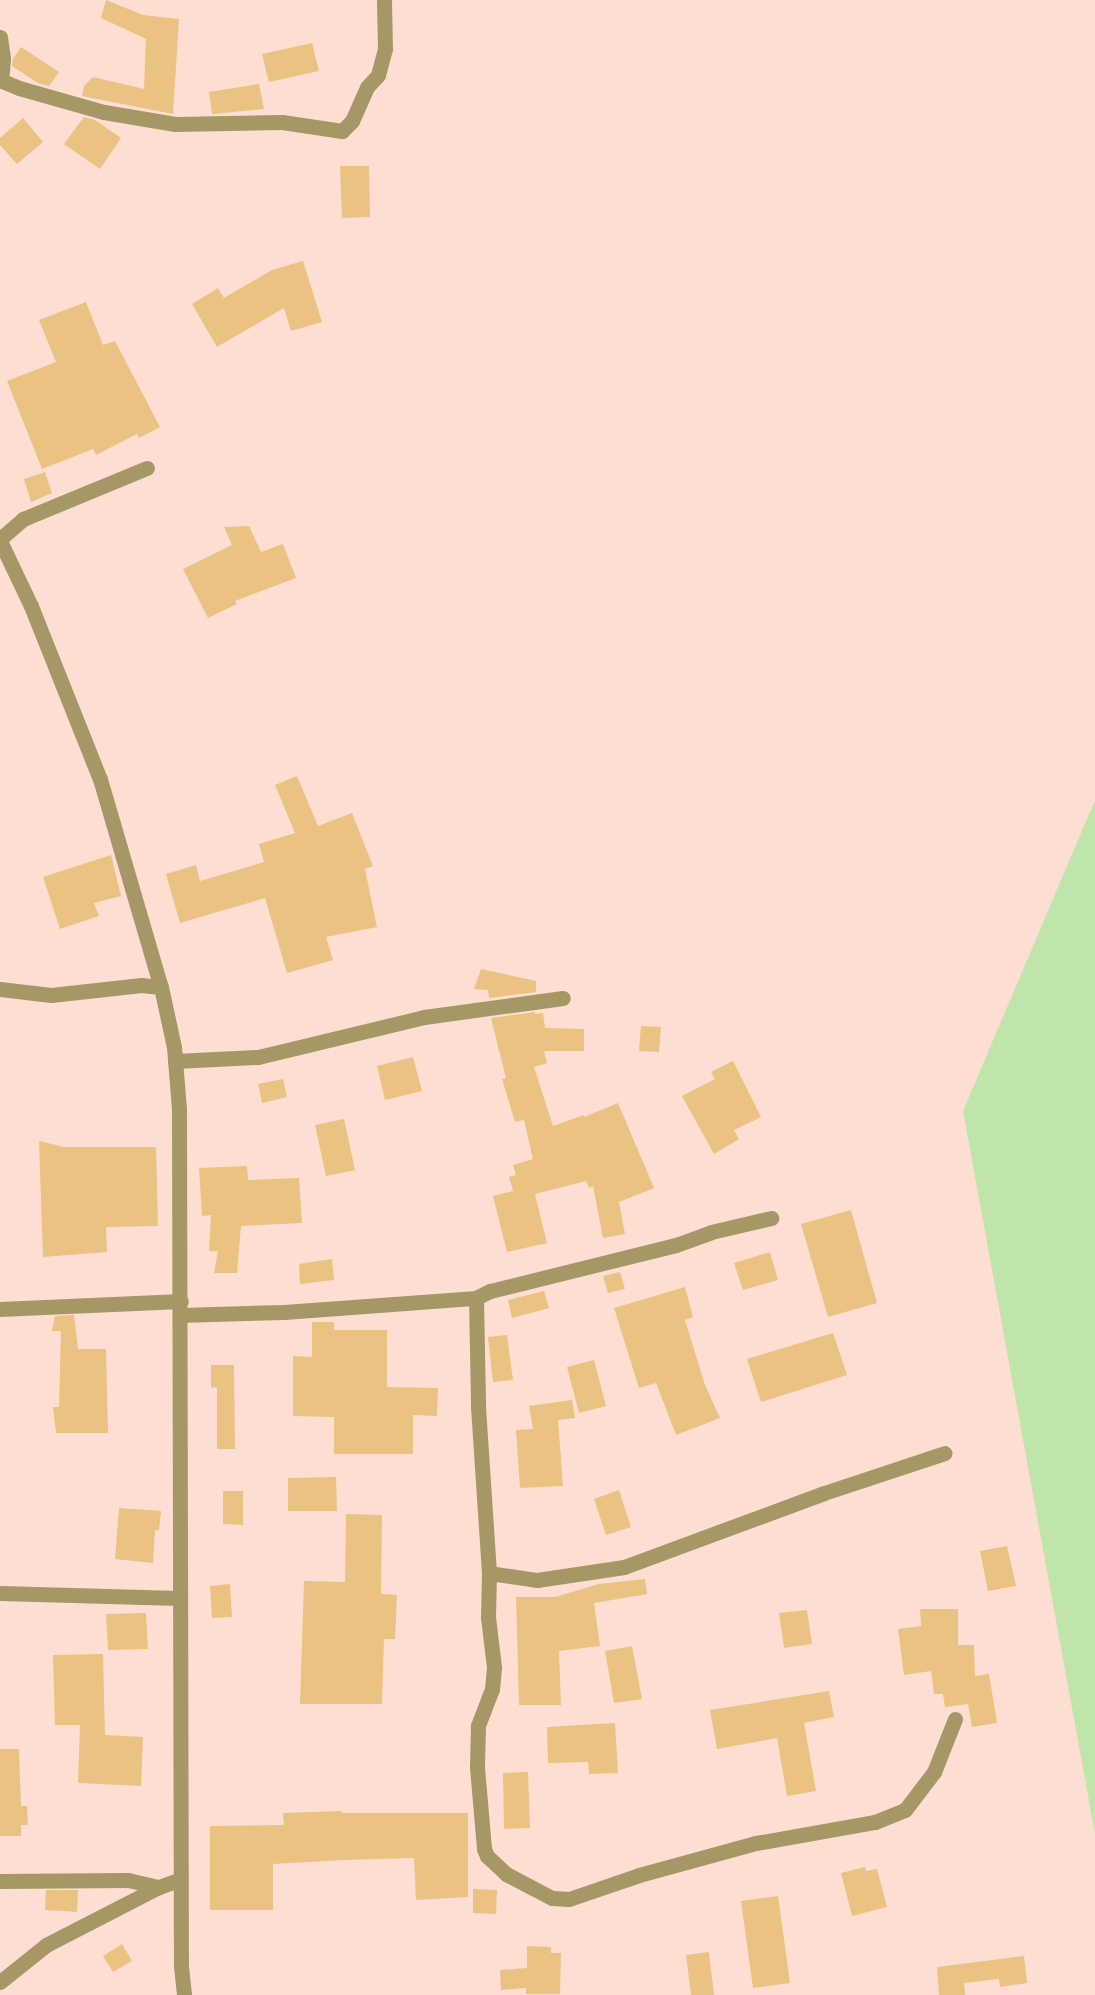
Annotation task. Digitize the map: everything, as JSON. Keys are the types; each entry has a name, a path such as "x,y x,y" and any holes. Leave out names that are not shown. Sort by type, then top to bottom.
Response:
{"street":[{"path":"0,37 3,58 0,80 19,88 105,112 175,124 282,122 342,131 352,121 367,87 378,75 385,49 384,0"},
{"path":"147,468 23,519 0,540 31,606 100,779 161,987 176,1061 179,1109 181,1308 181,1966 184,1995"},
{"path":"0,989 51,995 141,985 161,987"},
{"path":"176,1061 258,1057 424,1017 563,998"},
{"path":"0,1309 181,1308 273,1313 476,1299 490,1291 676,1245 711,1233 771,1218"},
{"path":"476,1299 478,1407 489,1573 487,1604 494,1667 492,1689 478,1726 477,1767 484,1849 487,1856 506,1874 552,1898 569,1899 639,1875 756,1843 875,1822 904,1810 934,1772 955,1719"},
{"path":"489,1573 537,1580 624,1567 824,1493 945,1453"},
{"path":"0,1593 180,1598"},
{"path":"0,1982 46,1945 159,1887 181,1879"},
{"path":"0,1881 128,1880 159,1887"}],"green space":[{"path":"1095,800 1095,1834 963,1111"}],"building":[{"path":"106,0 143,15 179,19 173,114 82,96 84,86 93,77 144,89 146,39 101,18"},
{"path":"312,43 319,71 269,82 262,54"},
{"path":"21,47 59,72 49,86 38,83 12,66 13,59"},
{"path":"259,84 264,109 212,114 209,92"},
{"path":"84,117 95,120 121,138 100,169 64,144"},
{"path":"23,118 43,142 17,164 0,145 0,138"},
{"path":"340,166 369,166 370,217 342,218"},
{"path":"303,261 322,322 291,331 284,308 217,347 192,304 218,288 224,298 272,270"},
{"path":"86,302 103,345 115,341 160,427 139,438 137,434 96,455 93,449 42,469 7,381 56,362 39,320"},
{"path":"45,472 52,493 31,502 24,479"},
{"path":"249,526 261,552 283,544 296,578 235,601 237,604 208,618 183,569 232,545 224,527"},
{"path":"297,776 318,826 352,813 373,866 365,869 377,927 326,937 333,960 287,973 265,898 180,923 166,874 196,865 200,881 264,862 259,844 295,833 275,785"},
{"path":"111,855 121,896 94,903 99,916 60,929 43,877"},
{"path":"481,969 536,981 536,992 489,998 488,990 474,989"},
{"path":"535,1012 535,1014 543,1013 545,1028 584,1029 584,1051 544,1051 547,1063 534,1067 553,1126 584,1115 584,1117 618,1103 654,1188 619,1202 625,1234 603,1238 593,1186 589,1188 586,1181 535,1194 547,1243 507,1252 493,1196 513,1191 509,1177 516,1175 513,1165 533,1159 524,1120 515,1122 502,1079 506,1078 491,1018"},
{"path":"641,1026 661,1027 659,1052 639,1051"},
{"path":"413,1057 422,1091 385,1100 377,1066"},
{"path":"733,1061 761,1117 734,1130 739,1139 714,1154 682,1096 715,1079 711,1072"},
{"path":"283,1079 287,1097 262,1103 258,1084"},
{"path":"344,1119 355,1170 326,1176 315,1125"},
{"path":"39,1141 64,1147 156,1147 158,1226 106,1227 107,1252 43,1257"},
{"path":"247,1166 248,1180 299,1178 302,1223 241,1226 237,1273 214,1273 218,1251 209,1251 211,1215 202,1216 199,1168"},
{"path":"851,1210 877,1303 828,1317 801,1224"},
{"path":"770,1252 778,1280 743,1290 734,1263"},
{"path":"332,1259 334,1280 300,1284 299,1264"},
{"path":"620,1272 625,1289 608,1293 603,1276"},
{"path":"685,1287 693,1317 685,1320 705,1385 720,1418 676,1435 656,1383 639,1388 614,1308"},
{"path":"544,1291 549,1308 512,1318 508,1300"},
{"path":"74,1315 78,1349 106,1349 108,1433 56,1433 53,1407 59,1407 61,1331 52,1331 55,1316"},
{"path":"312,1322 334,1322 334,1330 387,1330 387,1387 438,1388 437,1416 413,1415 413,1454 334,1454 334,1417 293,1416 293,1356 312,1357"},
{"path":"833,1333 847,1375 761,1402 747,1359"},
{"path":"507,1335 513,1380 493,1382 488,1337"},
{"path":"594,1360 606,1406 579,1413 567,1367"},
{"path":"211,1365 234,1365 235,1449 217,1449 217,1387 211,1388"},
{"path":"572,1400 575,1418 558,1420 563,1486 520,1488 516,1430 533,1429 529,1406"},
{"path":"336,1477 337,1511 288,1511 288,1478"},
{"path":"619,1490 631,1527 606,1535 594,1499"},
{"path":"223,1491 243,1491 243,1525 223,1524"},
{"path":"119,1508 161,1511 159,1530 155,1530 153,1563 115,1559"},
{"path":"346,1514 382,1515 381,1594 397,1595 395,1639 384,1639 382,1704 300,1704 304,1581 345,1582"},
{"path":"1007,1546 1016,1586 988,1591 980,1551"},
{"path":"645,1579 647,1594 594,1603 600,1646 559,1651 561,1705 519,1705 516,1597 555,1597 599,1584"},
{"path":"230,1584 232,1617 212,1618 210,1586"},
{"path":"920,1609 958,1609 958,1645 974,1645 975,1676 989,1674 997,1723 972,1727 968,1704 945,1707 943,1694 934,1694 931,1671 904,1675 898,1629 921,1626"},
{"path":"807,1610 812,1644 784,1648 779,1613"},
{"path":"146,1613 148,1649 108,1650 106,1614"},
{"path":"632,1646 642,1699 614,1703 605,1651"},
{"path":"103,1654 105,1735 143,1737 141,1786 78,1783 80,1725 55,1725 53,1655"},
{"path":"829,1691 834,1717 804,1723 816,1791 787,1796 777,1738 717,1749 710,1710"},
{"path":"615,1723 618,1773 589,1774 588,1762 548,1763 547,1727"},
{"path":"0,1749 19,1749 21,1806 27,1806 28,1825 21,1825 21,1836 0,1836"},
{"path":"528,1772 530,1828 504,1829 503,1773"},
{"path":"342,1811 342,1813 468,1813 468,1897 416,1900 414,1858 344,1860 273,1864 273,1910 210,1910 210,1826 284,1825 283,1813"},
{"path":"865,1867 866,1871 877,1869 887,1907 852,1916 841,1873"},
{"path":"473,1889 497,1890 496,1914 473,1913"},
{"path":"46,1890 78,1890 77,1912 45,1910"},
{"path":"778,1896 790,1983 753,1988 741,1901"},
{"path":"122,1944 132,1961 113,1972 103,1956"},
{"path":"527,1946 551,1947 551,1953 561,1953 560,1994 526,1994 526,1988 501,1990 500,1970 527,1968"},
{"path":"709,1952 714,1995 691,1995 686,1955"},
{"path":"1024,1956 1027,1983 1000,1987 999,1979 964,1983 965,1995 939,1995 937,1967"}]}
